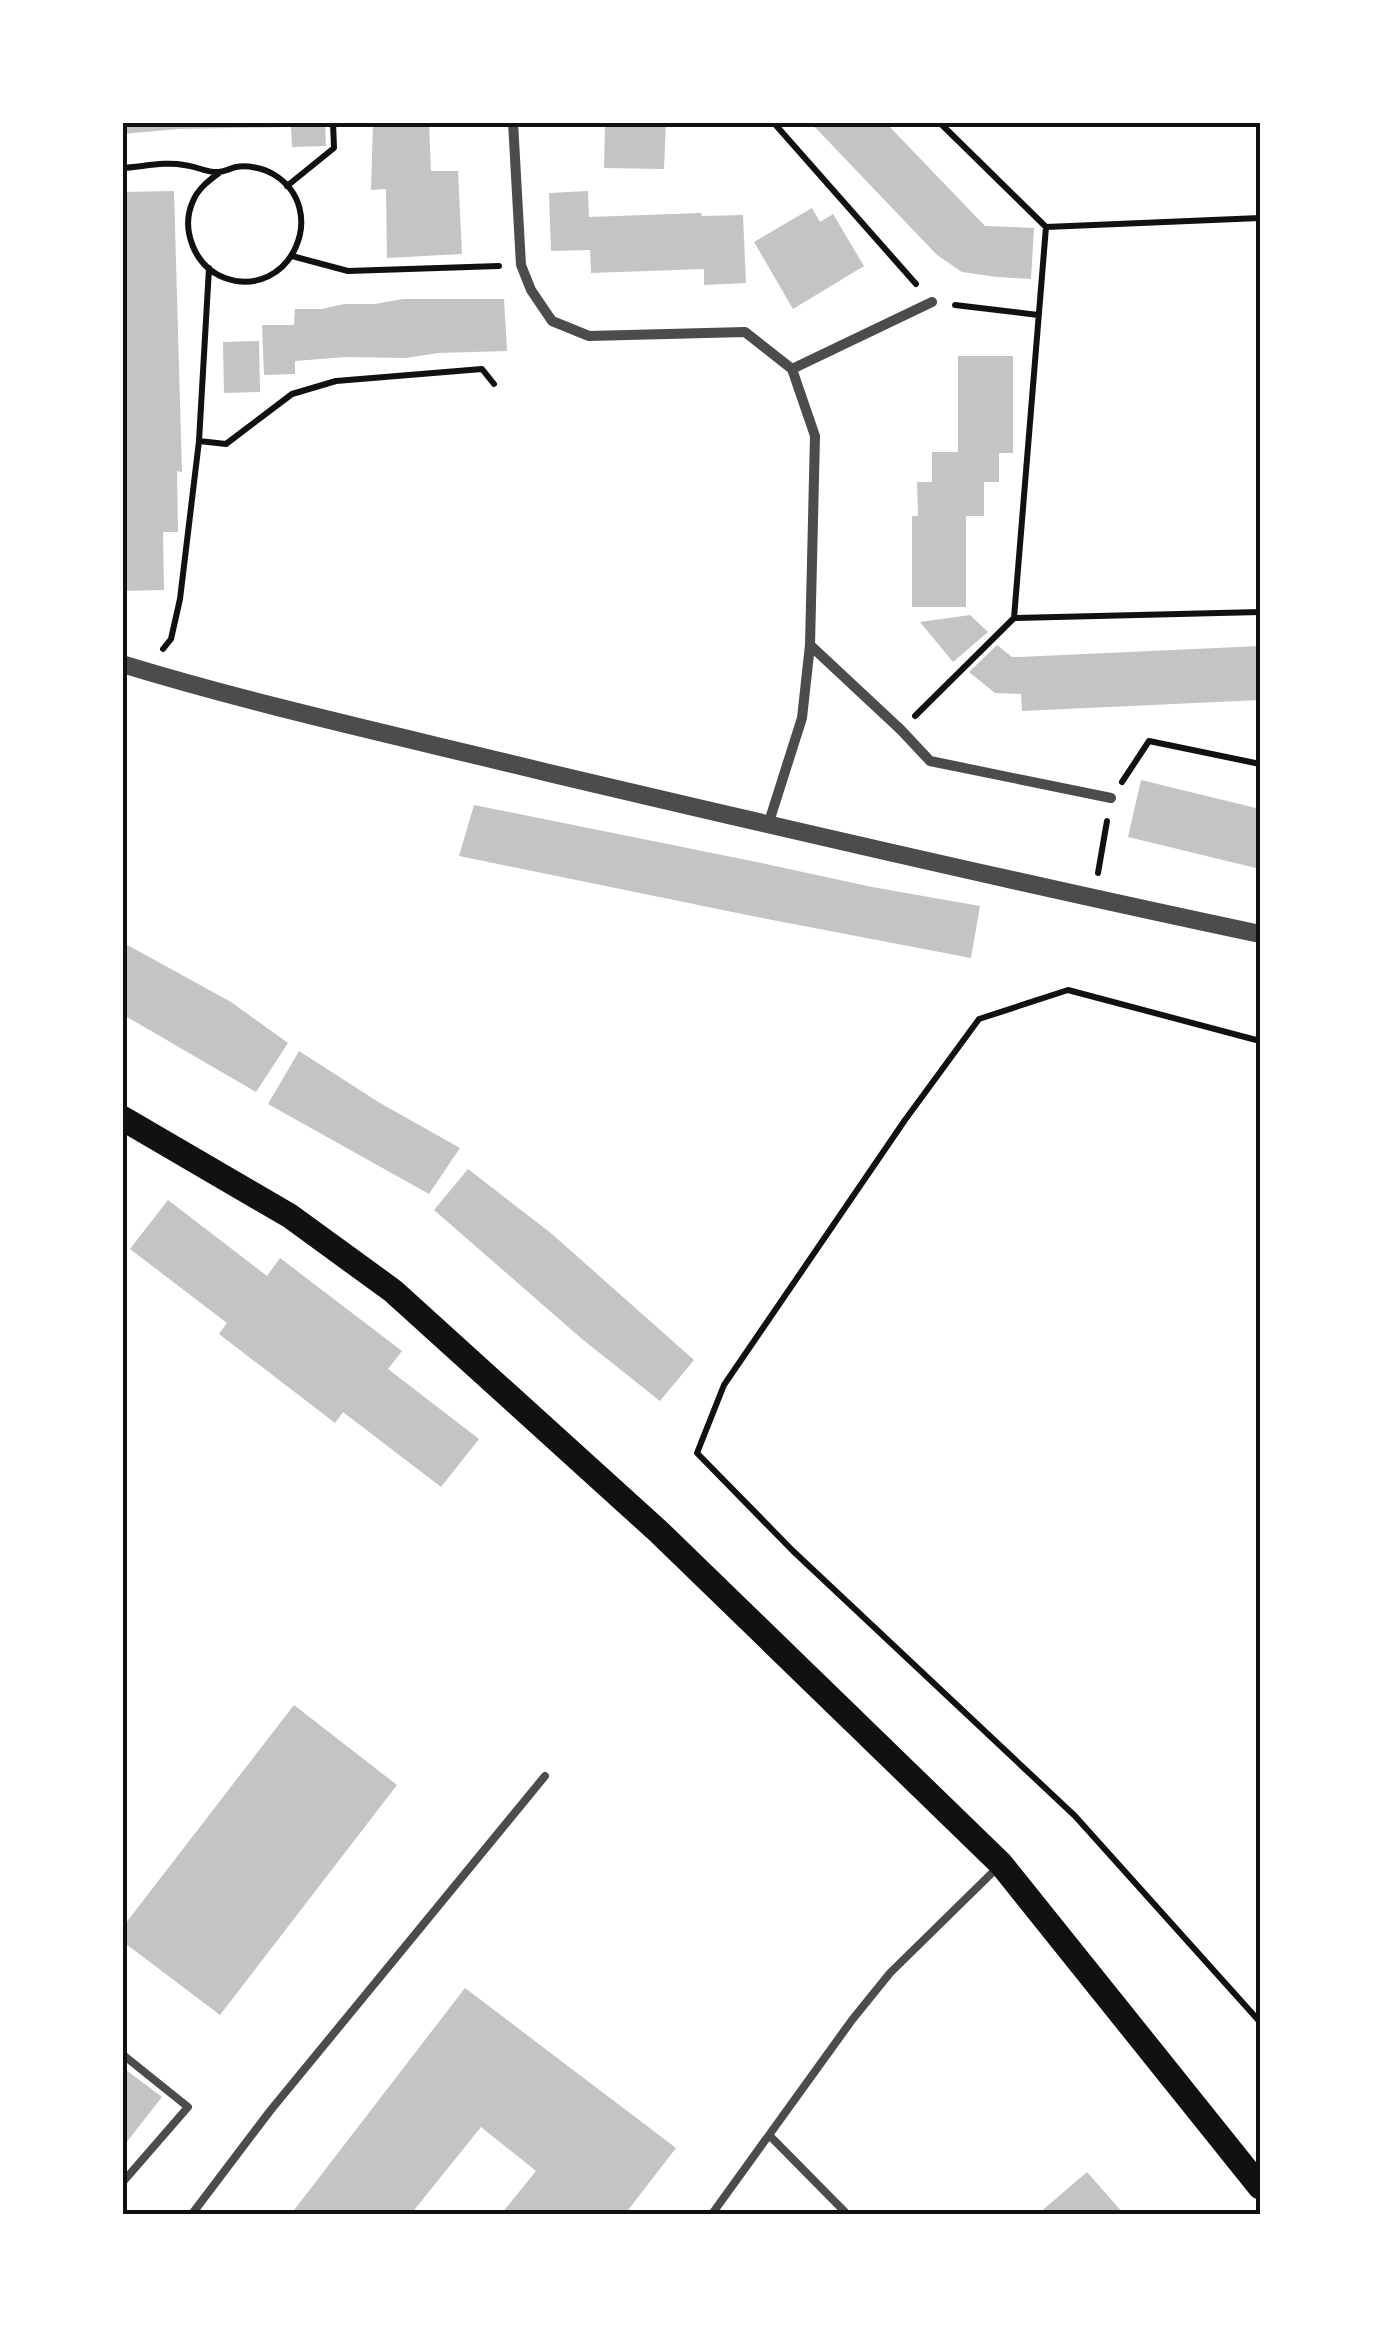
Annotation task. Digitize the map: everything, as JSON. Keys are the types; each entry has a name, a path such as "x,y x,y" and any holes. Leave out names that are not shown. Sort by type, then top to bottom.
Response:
{"main road":[{"path":"122,1118 290,1216 393,1291 659,1532 1002,1864 1260,2186"}],"street":[{"path":"514,122 521,265 531,290 552,321 589,336 746,332 792,369 816,436 810,645 802,718 768,825"},
{"path":"792,369 932,302"},
{"path":"810,645 930,760 1112,798"},
{"path":"122,664 321,718 728,816 1260,934"}],"lane":[{"path":"192,2214 270,2111 545,1776"},
{"path":"712,2214 890,1973 1002,1864"},
{"path":"122,2054 188,2107 122,2183"},
{"path":"769,2135 847,2214"}],"path":[{"path":"287,186 334,148 333,122"},
{"path":"773,122 932,302 1038,315"},
{"path":"939,122 1046,227 1260,218"},
{"path":"122,168 180,164 218,174"},
{"path":"236,167 273,174 287,186 298,202 302,220 300,239 279,270 244,281 225,278 208,268 189,237 188,218 203,184 236,167"},
{"path":"901,730 1014,618 1046,227"},
{"path":"292,256 348,272 521,265"},
{"path":"152,673 158,655 170,639 180,599 199,442 208,268"},
{"path":"199,442 226,444 292,394 336,382 482,369 494,384"},
{"path":"1014,618 1260,612"},
{"path":"1094,899 1112,798 1149,740 1260,764"},
{"path":"1260,1041 1068,990 979,1019 724,1385 697,1453 793,1551 1075,1816 1260,2022"}],"building":[{"path":"122,122 325,122 326,146 292,147 291,127 122,134"},
{"path":"373,122 429,122 431,171 458,171 462,254 387,258 386,189 371,190"},
{"path":"605,122 666,122 664,169 604,168"},
{"path":"810,122 885,122 985,226 1034,228 1031,279 962,272 937,255"},
{"path":"174,191 182,472 177,471 178,532 163,532 164,590 122,591 122,192"},
{"path":"588,191 589,217 743,215 746,283 704,285 704,269 591,273 590,250 551,251 549,193"},
{"path":"812,208 820,222 833,214 864,266 793,309 754,242"},
{"path":"403,299 504,299 507,351 295,361 295,374 264,375 262,325 294,325 295,309"},
{"path":"259,341 260,392 224,393 223,342"},
{"path":"958,356 1013,356 1013,453 999,453 999,482 984,482 984,516 966,516 966,607 912,607 912,516 918,516 917,482 932,482 932,452 958,452"},
{"path":"970,615 988,632 953,662 920,622"},
{"path":"997,645 1012,657 1260,646 1260,700 1022,711 1021,694 995,693 969,672"},
{"path":"1141,780 1260,809 1260,869 1128,837"},
{"path":"474,805 980,906 971,958 459,856"},
{"path":"122,942 231,1002 288,1043 256,1092 122,1014"},
{"path":"299,1051 460,1148 429,1194 268,1104"},
{"path":"468,1169 552,1234 694,1360 660,1401 434,1210"},
{"path":"168,1200 267,1276 280,1258 402,1351 388,1369 479,1439 441,1487 343,1412 335,1423 219,1334 227,1323 130,1249"},
{"path":"294,1705 397,1785 220,2015 122,1941 122,1928"},
{"path":"465,1988 676,2148 625,2214 501,2214 536,2171 481,2127 411,2214 291,2214"},
{"path":"122,2067 162,2097 122,2148"},
{"path":"1087,2172 1124,2214 1038,2214"}]}
